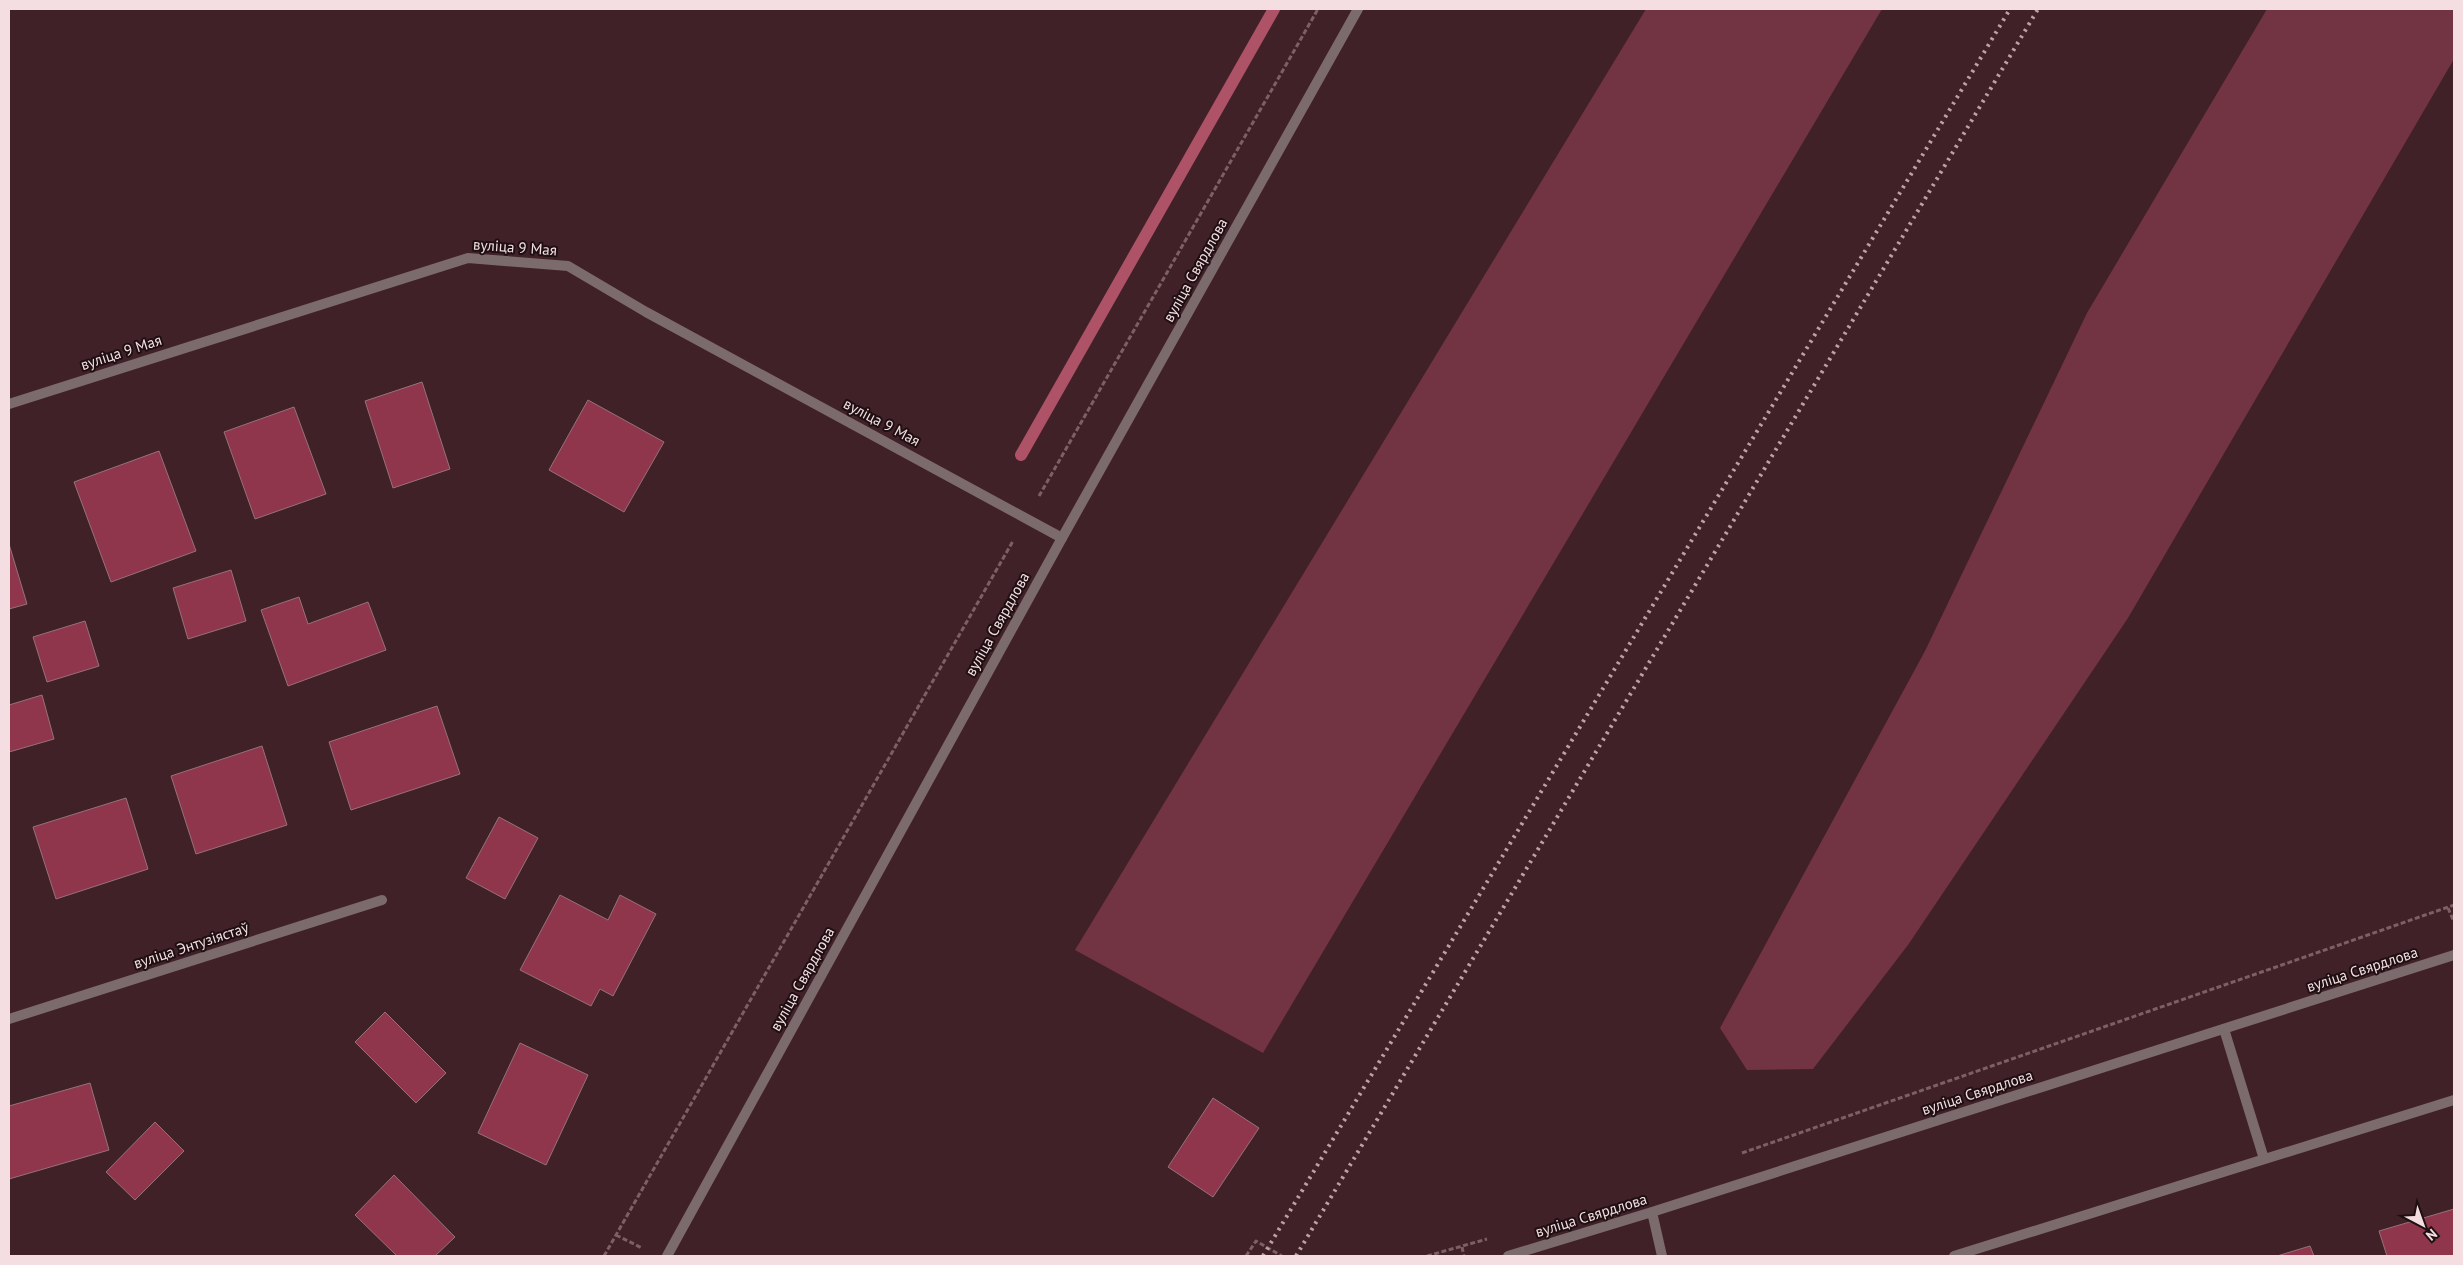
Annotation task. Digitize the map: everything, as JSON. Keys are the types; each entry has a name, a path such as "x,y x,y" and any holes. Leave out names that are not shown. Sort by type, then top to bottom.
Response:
{"street":[{"name":"вуліца Свярдлова","path":"667,1256 1062,538 1358,9"},
{"name":"вуліца 9 Мая","path":"9,404 468,258 568,266 646,312 1062,538"},
{"name":"вуліца Энтузіястаў","path":"9,1019 382,900"},
{"name":"вуліца Свярдлова","path":"1508,1256 1652,1212 2454,955"},
{"path":"2224,1029 2264,1160"},
{"path":"1954,1256 2454,1100"},
{"path":"1652,1212 1662,1256"}],"path":[{"path":"604,1256 1318,9"},
{"path":"1732,1156 2454,905"},
{"path":"2448,908 2454,922"},
{"path":"616,1235 648,1252"},
{"path":"1427,1256 1489,1238"},
{"path":"1246,1256 1256,1241 1282,1256"},
{"path":"1462,1247 1464,1256"}],"shaded area":[{"path":"1646,9 1882,9 1263,1053 1075,950"},
{"path":"2267,9 2454,9 2454,59 2128,618 1908,945 1813,1069 1747,1070 1720,1028 1925,651 2087,313"}],"building":[{"path":"422,382 450,469 393,488 365,401"},
{"path":"588,400 664,442 624,512 549,470"},
{"path":"294,407 326,494 255,519 224,432"},
{"path":"159,451 196,551 111,582 74,482"},
{"path":"9,544 27,604 9,609"},
{"path":"231,570 246,621 188,639 173,588"},
{"path":"299,597 308,624 368,602 386,650 288,686 261,610"},
{"path":"85,621 99,666 47,682 33,637"},
{"path":"42,695 54,739 9,752 9,705"},
{"path":"437,706 460,774 351,810 329,742"},
{"path":"262,746 287,825 196,854 171,776"},
{"path":"126,798 148,869 56,899 33,827"},
{"path":"499,817 538,838 505,899 466,878"},
{"path":"560,895 608,920 620,895 656,914 613,996 600,989 591,1006 520,970"},
{"path":"385,1012 446,1073 416,1103 355,1042"},
{"path":"520,1043 588,1075 546,1165 478,1133"},
{"path":"90,1083 109,1150 9,1179 9,1106"},
{"path":"1213,1098 1259,1128 1213,1197 1168,1167"},
{"path":"155,1122 184,1151 135,1200 106,1172"},
{"path":"394,1175 455,1237 435,1256 397,1256 355,1215"},
{"path":"2454,1209 2454,1256 2387,1256 2379,1231"},
{"path":"2310,1246 2314,1256 2277,1256"}],"waterway":[{"path":"1021,455 1274,9"}],"railway":[{"path":"1263,1256 2010,9"},
{"path":"1296,1256 2038,9"}]}
